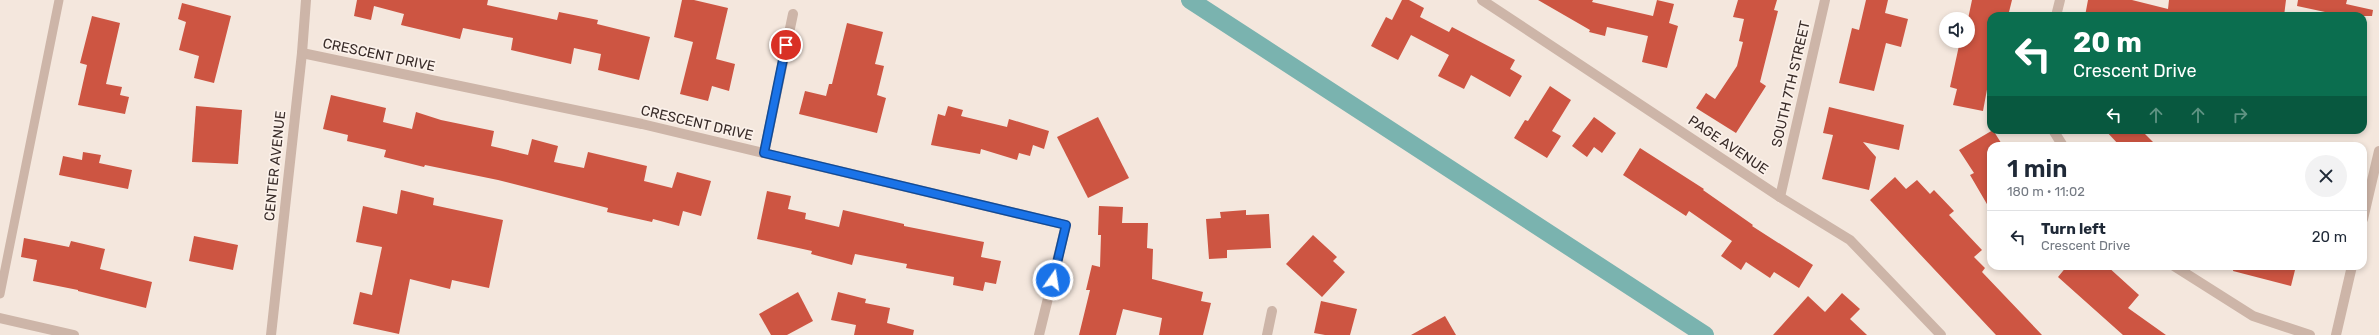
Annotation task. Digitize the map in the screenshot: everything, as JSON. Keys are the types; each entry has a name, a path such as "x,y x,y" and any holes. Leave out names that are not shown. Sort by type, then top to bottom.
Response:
{"street":[{"name":"CENTER AVENUE","path":"270,335 302,53 306,0"},
{"name":"PAGE AVENUE","path":"1482,0 1492,3 1780,197 1850,240 1941,335"},
{"name":"SOUTH 7TH STREET","path":"1780,197 1825,0"},
{"path":"2057,12 2060,0"},
{"path":"764,153 793,14"},
{"name":"CRESCENT DRIVE","path":"302,53 642,124 1066,225 1039,335"},
{"path":"2367,202 2379,151"},
{"path":"2180,270 2253,316 2310,335"},
{"path":"2336,335 2351,270"},
{"path":"1267,335 1272,311"},
{"path":"0,318 74,335"}],"lane":[{"path":"0,294 59,0"}],"building":[{"path":"357,0 488,0 487,5 557,20 559,12 598,20 597,24 650,37 639,80 598,70 601,54 574,48 571,64 511,50 513,38 463,28 460,39 401,25 404,14 374,6 371,20 354,16"},
{"path":"682,0 694,0 728,8 716,59 735,64 729,91 712,86 708,101 680,94 693,42 674,37"},
{"path":"1402,0 1409,0 1424,8 1420,17 1449,32 1452,27 1515,60 1510,69 1522,76 1510,97 1471,75 1464,89 1438,76 1449,55 1411,35 1398,60 1371,46 1386,17 1392,20"},
{"path":"1538,0 1593,0 1592,2 1653,16 1657,0 1674,4 1669,23 1678,26 1667,68 1642,62 1648,36 1607,27 1605,36 1589,32 1590,30"},
{"path":"1738,0 1777,0 1774,10 1778,11 1760,82 1766,86 1736,133 1696,108 1706,93 1715,99 1737,66 1743,42 1739,41 1744,19 1733,17"},
{"path":"1866,0 1888,0 1885,13 1908,19 1901,47 1886,43 1874,91 1839,83 1852,28 1859,30"},
{"path":"1972,0 2012,0 2009,12 1987,12 1987,90 1983,111 1953,105 1957,89 1950,87 1958,48 1975,48 1975,12 1969,12"},
{"path":"2088,0 2132,0 2168,9 2169,0 2286,0 2284,12 2086,12"},
{"path":"2298,0 2347,0 2346,4 2373,10 2372,16 2367,16 2367,12 2325,12 2297,6"},
{"path":"182,3 231,16 214,83 194,78 199,56 179,50 186,22 178,19"},
{"path":"92,16 120,23 106,84 122,87 120,95 129,97 125,114 78,105 87,65 80,63"},
{"path":"847,23 883,32 875,64 884,66 877,95 886,98 877,133 799,114 805,91 826,96 829,84 832,84"},
{"path":"1550,86 1571,100 1552,131 1561,136 1547,158 1514,138 1525,120 1528,121"},
{"path":"331,95 386,108 383,122 412,129 416,112 441,120 494,131 491,146 528,155 532,139 558,146 554,162 584,168 588,152 647,166 644,181 672,188 677,172 711,181 701,216 683,211 679,226 653,219 652,222 607,212 608,208 498,180 425,165 424,167 384,157 386,150 347,141 348,135 323,129"},
{"path":"196,106 242,110 238,164 192,162"},
{"path":"948,106 963,110 961,116 1007,127 1009,119 1049,131 1044,149 1033,145 1030,156 1019,153 1017,160 981,149 980,154 931,145 938,114 945,116"},
{"path":"1829,107 1904,125 1899,150 1863,142 1876,157 1869,190 1822,179 1833,135 1823,133"},
{"path":"1098,117 1129,178 1088,198 1057,137"},
{"path":"1594,117 1616,133 1602,153 1594,147 1587,157 1572,146"},
{"path":"1987,134 1996,134 2000,142 1987,142 1987,204 1970,175 1974,173 1959,150"},
{"path":"2109,134 2145,134 2153,142 2116,142"},
{"path":"1640,148 1704,189 1703,190 1753,225 1752,226 1813,265 1799,288 1774,272 1770,278 1746,262 1741,270 1721,256 1732,241 1689,211 1686,216 1623,175"},
{"path":"83,152 101,155 99,163 132,170 128,189 59,175 63,156 82,160"},
{"path":"1895,177 1906,189 1917,180 1930,194 1934,190 1954,211 1949,215 1982,250 1974,257 1985,268 1982,272 2042,335 1996,335 1917,251 1870,200"},
{"path":"401,190 434,198 433,205 503,220 489,288 452,280 450,289 410,279 399,334 353,324 360,292 372,295 382,247 356,242 363,206 397,214"},
{"path":"767,191 791,196 788,209 806,213 805,219 839,227 843,210 904,224 904,226 984,242 981,257 1001,261 996,284 985,282 983,291 953,285 954,277 906,268 907,264 855,254 852,265 811,254 812,251 757,239"},
{"path":"1099,206 1123,207 1122,223 1148,223 1147,248 1153,249 1152,279 1203,292 1201,301 1211,303 1203,335 1159,335 1162,318 1123,309 1116,335 1079,335 1090,290 1086,290 1092,265 1100,267 1101,235 1098,235"},
{"path":"1246,210 1246,215 1269,214 1271,248 1227,250 1227,258 1209,259 1206,219 1221,218 1220,212"},
{"path":"1313,235 1337,257 1333,261 1345,272 1322,297 1286,264"},
{"path":"194,236 238,245 233,270 189,261"},
{"path":"24,238 69,247 71,241 105,249 100,269 152,282 146,308 78,290 33,281 37,260 21,257"},
{"path":"2064,270 2111,270 2139,295 2128,308 2166,335 2123,335 2058,277"},
{"path":"2233,270 2295,270 2291,286"},
{"path":"798,292 813,321 787,335 771,335 759,314"},
{"path":"838,292 866,299 865,303 890,308 887,323 914,330 913,335 854,335 856,325 831,320"},
{"path":"1842,293 1860,309 1850,319 1867,335 1773,335 1808,296 1825,312"},
{"path":"1321,301 1357,309 1350,335 1325,335 1314,333"},
{"path":"1445,316 1456,335 1411,335"}],"waterway":[{"path":"1190,0 1705,335"}],"route":[{"path":"786,45 764,153 1066,225 1053,280"}]}
